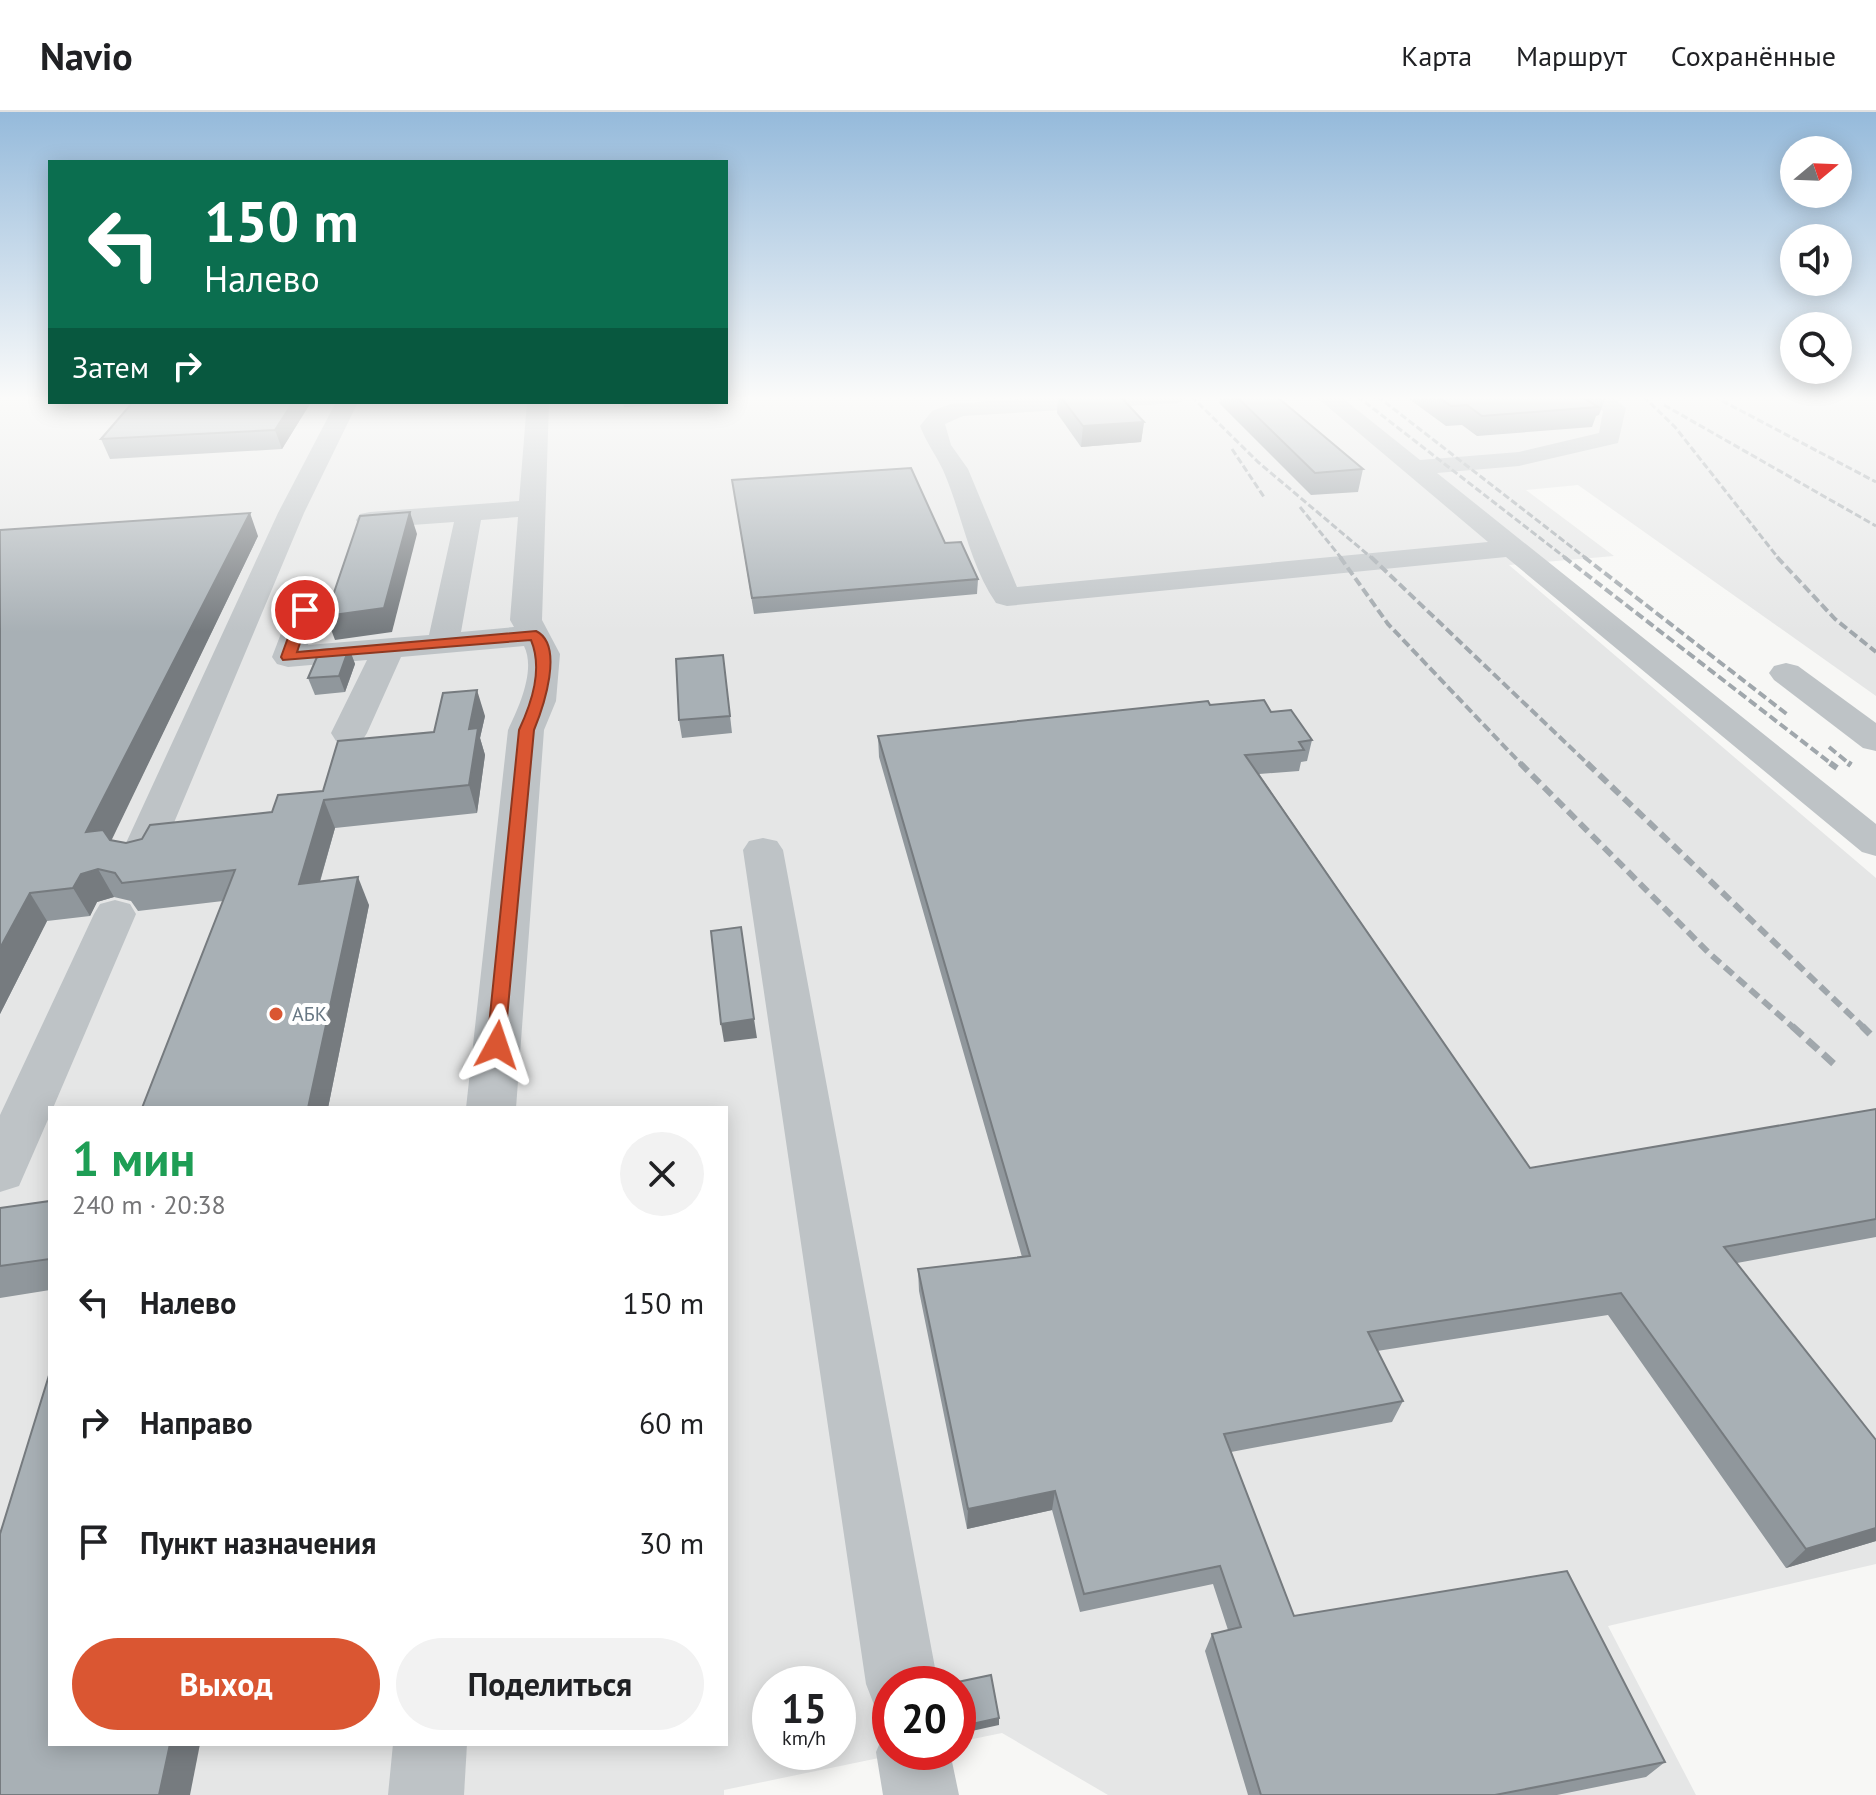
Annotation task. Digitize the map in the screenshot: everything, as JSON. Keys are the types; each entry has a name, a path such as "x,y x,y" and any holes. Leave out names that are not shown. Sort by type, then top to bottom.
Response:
{"street":[{"path":"140,856 272,524 302,475"},
{"path":"491,1106 526,730 539,701 544,654 526,620 534,475"},
{"path":"957,475 1007,597 1509,548"},
{"path":"1420,475 1876,844"},
{"path":"370,520 532,508"},
{"path":"443,644 469,513"},
{"path":"305,610 288,657 536,635"},
{"path":"349,733 389,648"},
{"path":"1786,673 1876,740"},
{"path":"763,850 899,1666"},
{"path":"0,1171 115,914"},
{"path":"426,1795 430,1746"},
{"path":"916,1770 921,1795"}],"shaded area":[{"path":"0,475 1876,475 1876,696 1578,485 1526,490 1614,556 1509,565 1876,878 1876,1564 1608,1626 1696,1795 1108,1795 1002,1733 976,1738 976,1666 872,1666 872,1759 856,1763 856,1666 752,1666 752,1770 821,1770 724,1790 724,1795 0,1795"}],"building":[{"path":"813,475 914,475 945,543 961,542 978,579 752,598 732,480"},
{"path":"410,512 384,608 326,616 360,516"},
{"path":"250,513 86,832 103,830 110,840 126,843 142,839 150,825 272,812 278,795 323,791 338,741 434,732 443,693 477,690 469,729 478,728 469,785 324,800 299,884 358,877 308,1106 143,1106 235,870 122,883 115,873 98,869 81,874 73,888 30,893 0,948 0,530"},
{"path":"349,648 339,676 308,678 320,650"},
{"path":"723,655 730,716 679,720 676,659"},
{"path":"1264,700 1271,712 1291,710 1312,740 1299,742 1304,750 1245,755 1530,1168 1876,1109 1876,1219 1724,1247 1876,1440 1876,1528 1806,1549 1621,1293 1368,1332 1403,1401 1224,1434 1294,1616 1567,1571 1665,1762 1495,1795 1261,1795 1212,1634 1241,1627 1220,1566 1084,1594 1055,1491 968,1509 918,1269 1030,1256 878,736 1208,701 1210,705"},
{"path":"741,927 754,1019 721,1024 711,931"},
{"path":"48,1201 48,1259 0,1266 0,1208"},
{"path":"48,1378 48,1746 170,1746 159,1795 0,1795 0,1534"},
{"path":"991,1675 999,1718 976,1723 976,1678"}],"railway":[{"path":"1249,475 1264,497"},
{"path":"1273,475 1373,559"},
{"path":"1458,475 1567,559"},
{"path":"1478,475 1587,559"},
{"path":"1712,475 1779,559"},
{"path":"1786,475 1876,526"},
{"path":"1862,475 1876,482"},
{"path":"1300,507 1342,559"},
{"path":"1340,557 1388,624 1522,765"},
{"path":"1371,557 1589,765"},
{"path":"1564,557 1833,765"},
{"path":"1584,557 1788,715"},
{"path":"1777,557 1835,619 1876,652"},
{"path":"1829,747 1851,765 1848,763"},
{"path":"1520,763 1709,953 1794,1028"},
{"path":"1587,763 1864,1028"},
{"path":"1830,763 1837,768"},
{"path":"1792,1026 1834,1064"},
{"path":"1864,1028 1870,1034"}],"place":[{"name":"АБК","path":"276,1014"}],"route":[{"path":"305,610 288,657 536,635 544,654 539,701 526,730 497,1045"}]}
